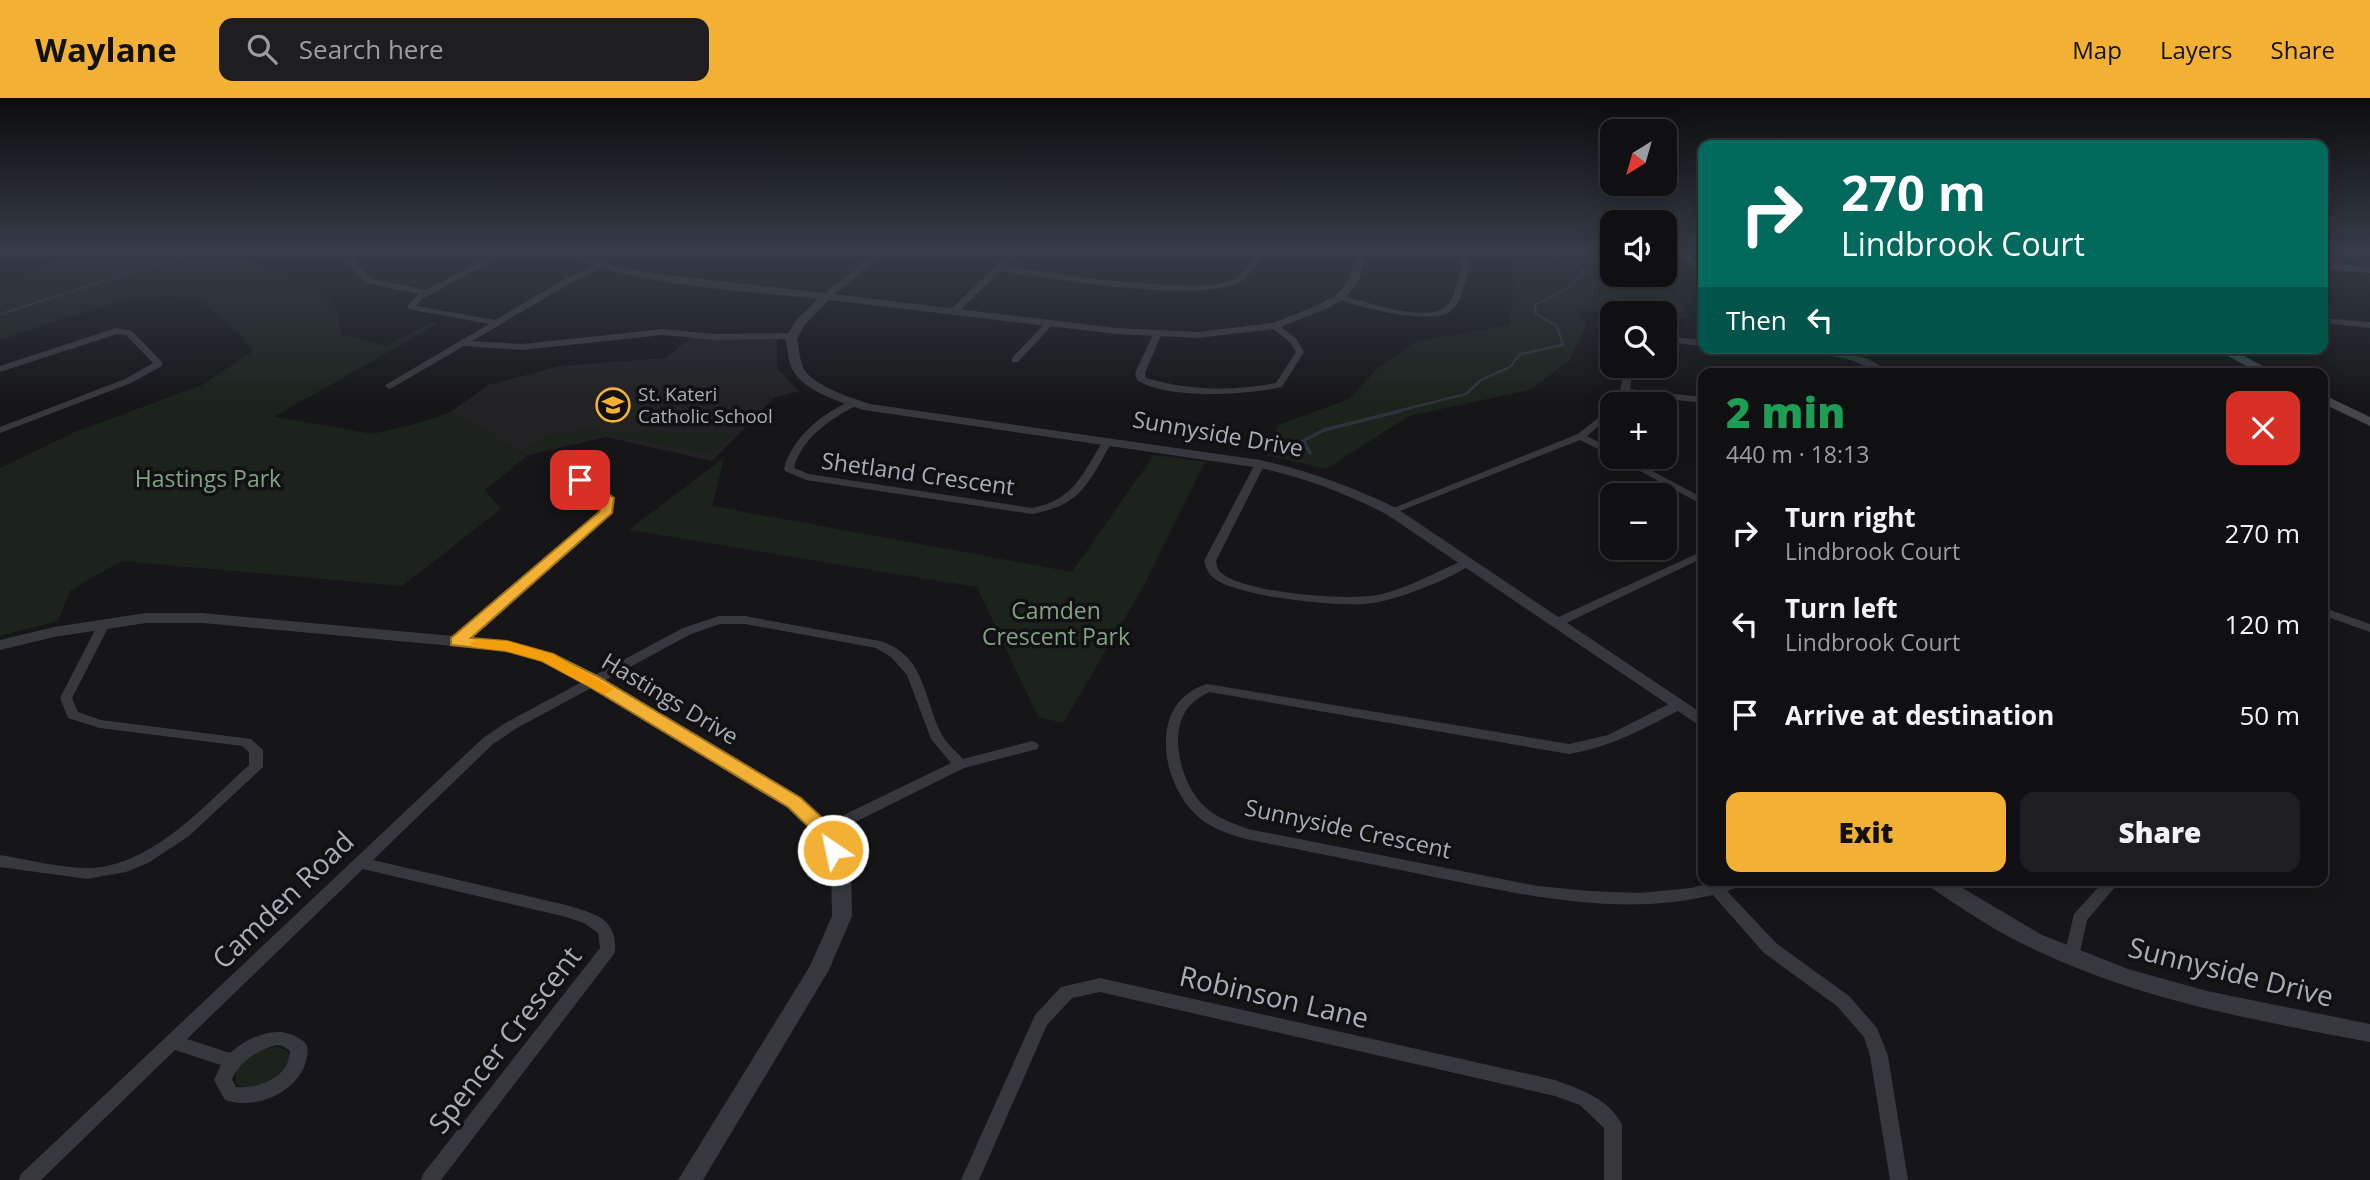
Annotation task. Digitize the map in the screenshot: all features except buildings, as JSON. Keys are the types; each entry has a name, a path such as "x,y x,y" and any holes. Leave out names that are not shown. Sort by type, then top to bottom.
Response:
{"main road":[{"path":"2231,354 2260,368"},
{"path":"2328,401 2370,422"}],"street":[{"path":"413,302 411,307 496,323"},
{"path":"390,386 534,302"},
{"path":"462,342 522,347 663,332 715,337 792,336 800,321 820,302"},
{"path":"891,302 1157,335 1198,335 1275,326 1328,302"},
{"path":"955,310 963,302"},
{"path":"1363,302 1412,314 1439,314 1454,302"},
{"path":"2328,321 2370,325"},
{"path":"1015,360 1051,322"},
{"path":"1157,335 1140,373 1142,380 1167,387 1256,390 1279,385 1300,352 1293,340 1275,326"},
{"path":"0,369 116,331 130,333 159,364 148,372 0,430"},
{"name":"Sunnyside Drive","path":"792,336 793,355 804,377 835,396 855,403 903,414 1260,464 1327,481 1391,511 1698,719"},
{"path":"1677,340 1698,342"},
{"path":"1818,354 1856,358 1881,368"},
{"path":"1627,378 1625,391 1698,399"},
{"name":"Shetland Crescent","path":"855,403 824,421 794,453 789,469 806,477 1032,511 1061,505 1072,498 1107,442"},
{"path":"1391,511 1581,436 1600,420"},
{"path":"1581,436 1600,446"},
{"path":"1260,464 1210,561 1212,571 1222,580 1241,586 1339,600 1370,600 1466,563"},
{"path":"1641,469 1698,499"},
{"path":"457,642 605,513 609,501 580,480"},
{"path":"1556,623 1698,556"},
{"path":"2328,613 2370,628"},
{"name":"Hastings Drive","path":"0,645 146,618 202,618 507,646 548,657 591,680 794,803 824,831 841,868 842,916 819,970 690,1180"},
{"name":"Camden Road","path":"28,1180 488,741 591,680 687,631 719,620 746,620 880,645 901,655 914,671 923,704 939,741 960,764"},
{"path":"0,861 95,873 136,863 168,845 256,767 256,750 246,742 100,724 73,715 66,698 104,624"},
{"name":"Sunnyside Crescent","path":"1678,705 1628,734 1599,746 1569,748 1207,688 1192,693 1179,706 1171,729 1174,758 1194,805 1210,819 1246,834 1538,892 1627,899 1675,898 1727,886"},
{"path":"824,831 960,764 1032,746"},
{"name":"Spencer Crescent","path":"361,863 566,911 589,918 605,930 608,949 430,1180"},
{"name":"Sunnyside Drive","path":"1943,886 1994,919 2072,957 2178,994 2370,1033"},
{"path":"2072,957 2080,918 2109,886"},
{"path":"1717,890 1770,948 1843,1001 1871,1033 1879,1056 1899,1180"},
{"name":"Robinson Lane","path":"970,1180 1041,1020 1067,992 1100,985 1555,1088 1586,1099 1613,1125 1613,1180"},
{"path":"172,1042 233,1061"}],"shaded area":[{"name":"St. Kateri Catholic School","path":"692,337 777,340 777,368 799,391 774,398 712,461 606,437 528,455 450,412 488,385 560,366 665,358"}],"green space":[{"name":"Hastings Park","path":"0,302 121,302 70,317 0,340"},
{"name":"Hastings Park","path":"201,302 334,302 342,335 385,346 431,323 439,323 274,417 373,434 423,422 450,412 528,455 485,490 501,509 402,586 121,561 70,591 58,621 0,636 0,468 75,432 202,385 253,351"},
{"path":"1512,302 1600,302 1600,309 1577,312 1587,324 1569,361 1530,390 1409,416 1326,469 1266,455 1278,425 1349,399 1377,369 1417,341 1509,325"},
{"path":"1677,302 1678,302 1693,319 1677,317"},
{"path":"580,430 733,433 711,454 605,434 532,454 525,449 547,435"},
{"name":"Camden Crescent Park","path":"1154,455 1205,462 1142,589 1063,723 1038,717 977,587 629,530 724,458 712,506 1072,572"},
{"path":"278,1047 288,1052 290,1058 274,1078 252,1089 236,1083 238,1068 242,1062 255,1053"}],"waterway":[{"path":"0,314 36,302"},
{"path":"1394,412 1466,394 1481,380 1510,367 1520,354 1563,345 1557,326 1536,314 1535,305 1540,302"},
{"path":"1310,453 1303,441 1324,430 1400,411"}],"slow traffic":[{"path":"478,643 507,646 548,657 605,689"}],"place":[{"name":"St. Kateri Catholic School","path":"613,405"}],"route":[{"path":"580,480 609,501 605,513 457,642 507,646 548,657 591,680 794,803 824,831 833,850"}]}
